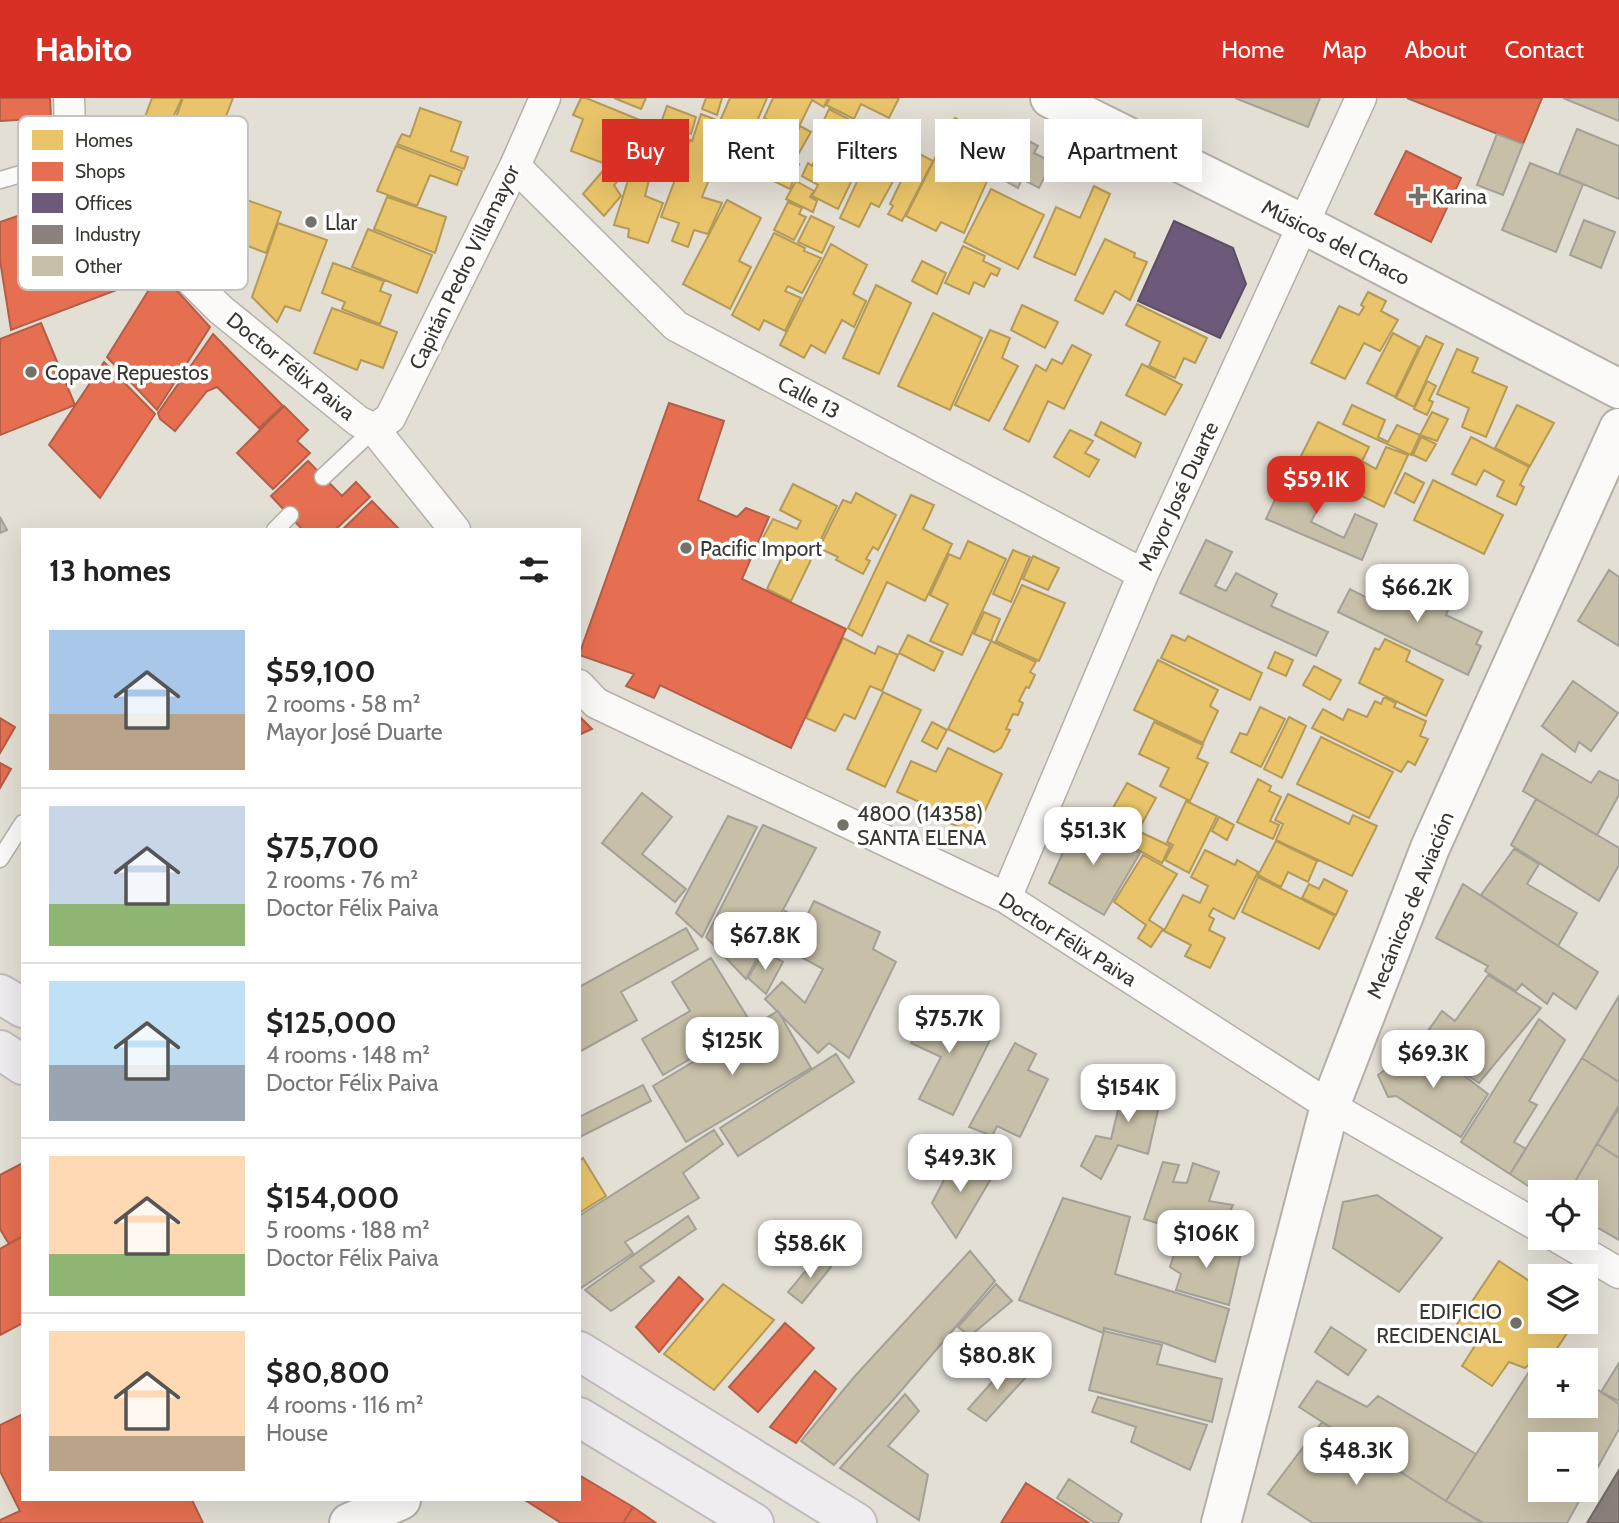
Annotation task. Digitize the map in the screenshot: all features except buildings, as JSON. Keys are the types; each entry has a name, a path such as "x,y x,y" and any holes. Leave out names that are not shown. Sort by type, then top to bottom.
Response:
{"highway":[{"path":"0,994 21,1007"},
{"path":"0,1050 21,1064"},
{"path":"581,1353 857,1523"},
{"path":"581,1419 754,1523"}],"street":[{"name":"Doctor Félix Paiva","path":"69,98 70,116"},
{"name":"Capitán Pedro Villamayor","path":"374,429 390,418 515,166 545,98"},
{"name":"Músicos del Chaco","path":"1050,98 1303,224 1619,390"},
{"name":"Mayor José Duarte","path":"1006,898 1143,574 1361,98"},
{"name":"Calle 13","path":"515,166 676,326 1143,574"},
{"name":"Doctor Félix Paiva","path":"200,290 220,310 358,421 374,429 453,528"},
{"name":"Mecánicos de Aviación","path":"1221,1523 1330,1106 1430,848 1619,428"},
{"name":"Doctor Félix Paiva","path":"581,687 596,703 1006,898 1330,1106 1528,1220"},
{"path":"1579,1250 1619,1273"},
{"path":"349,1523 399,1501"}],"lane":[{"path":"0,180 18,175"},
{"path":"323,477 374,429"},
{"path":"277,528 290,515"},
{"path":"0,859 21,826"}],"place":[{"name":"Karina","path":"1418,196"},
{"name":"Llar","path":"311,222"},
{"name":"Copave Repuestos","path":"31,372"},
{"name":"Pacific Import","path":"686,548"},
{"name":"4800 (14358) SANTA ELENA","path":"843,825"},
{"name":"EDIFICIO RECIDENCIAL","path":"1516,1323"}]}
